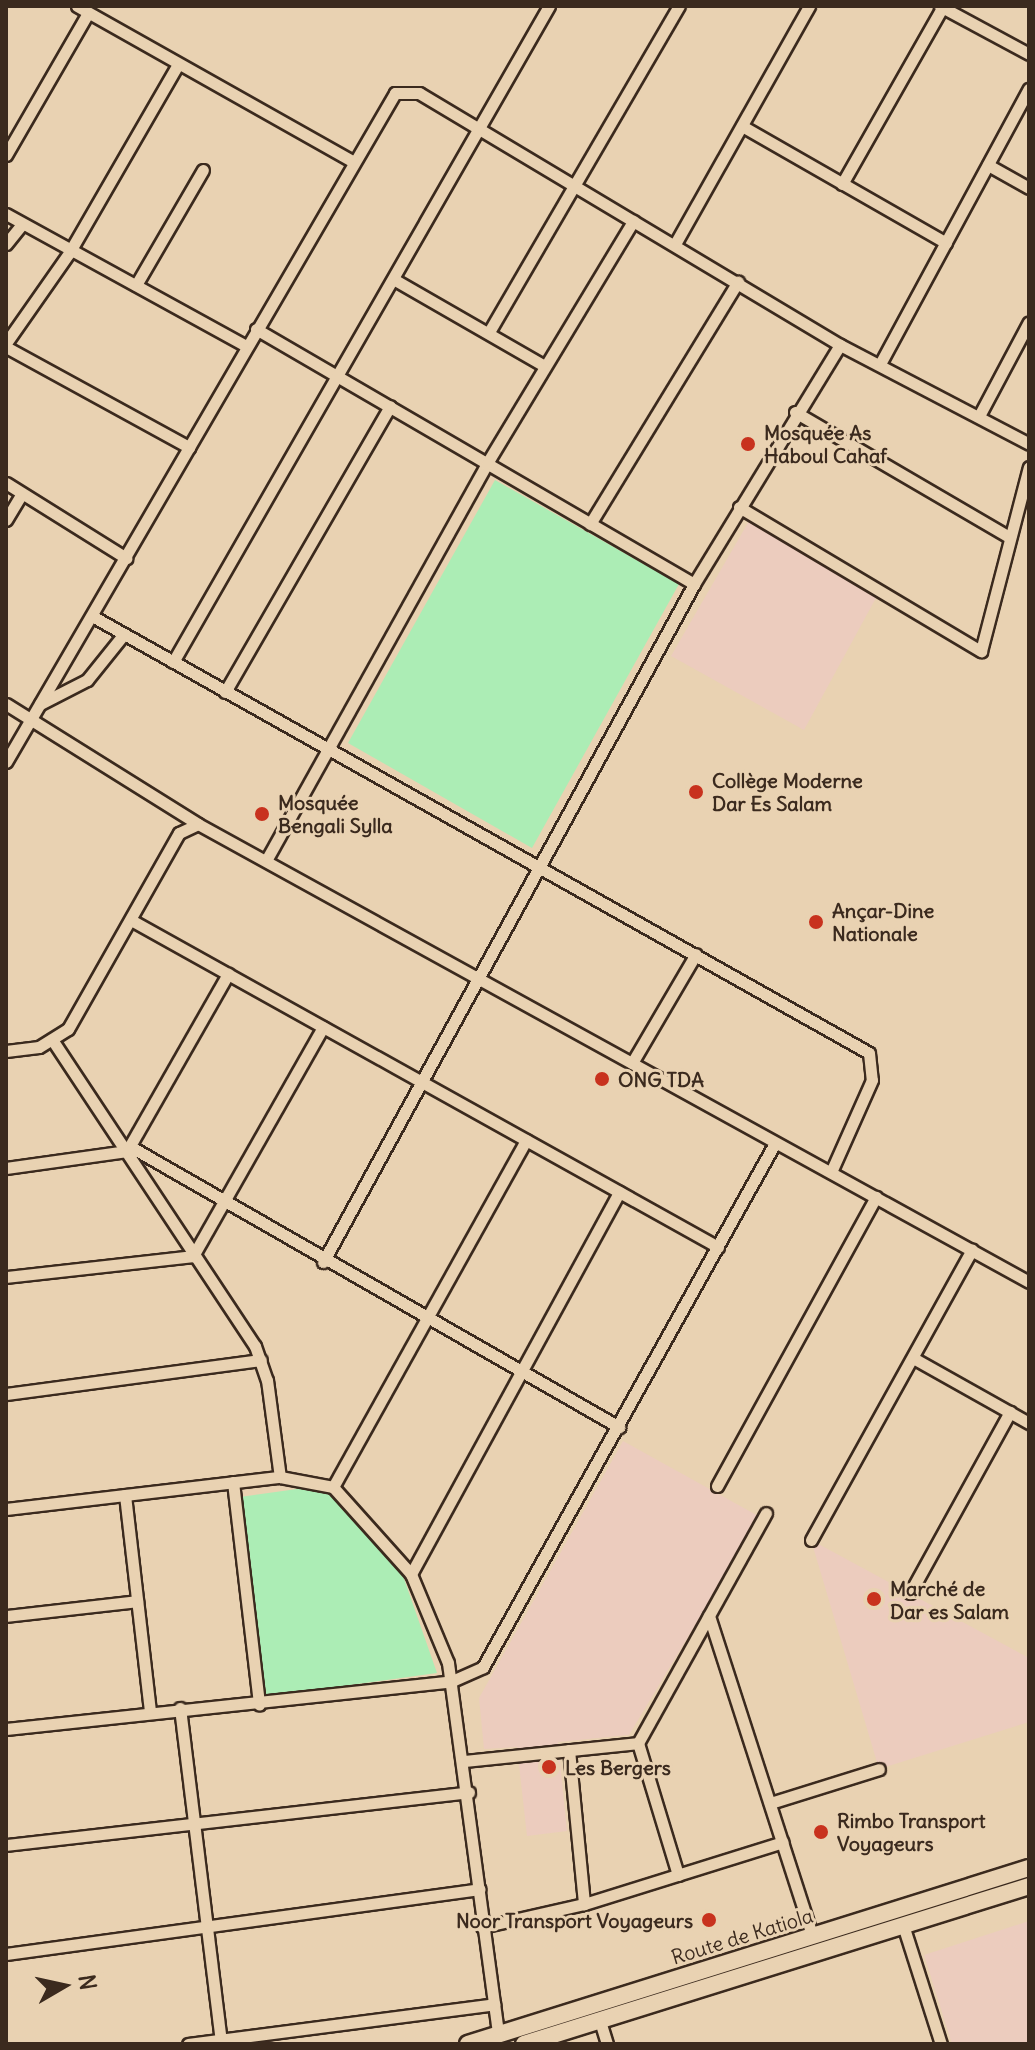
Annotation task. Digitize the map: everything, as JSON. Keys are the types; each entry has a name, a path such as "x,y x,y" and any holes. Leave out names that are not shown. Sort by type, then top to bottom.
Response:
{"highway":[{"name":"Route de Katiola","path":"468,2044 1029,1868"},
{"name":"Route de Katiola","path":"524,2044 1029,1886"}],"street":[{"path":"173,662 395,280 549,6"},
{"path":"489,332 679,6"},
{"path":"675,244 809,6"},
{"path":"842,184 942,6 1029,54"},
{"path":"6,155 83,9 352,161"},
{"path":"178,64 69,253 6,345 189,447"},
{"path":"880,364 1029,89"},
{"path":"6,762 352,161 395,93 419,93 840,345 1029,444"},
{"path":"742,126 946,243"},
{"path":"988,165 1029,188"},
{"path":"136,285 203,170"},
{"path":"6,214 69,253 136,285 246,346"},
{"path":"268,857 326,748 543,365 633,221"},
{"path":"6,244 22,224"},
{"path":"395,280 543,365"},
{"path":"590,524 738,282"},
{"path":"979,416 1029,322"},
{"path":"256,329 694,584"},
{"path":"323,1262 424,1086 478,976 694,584 795,412 840,345"},
{"path":"225,692 390,406"},
{"path":"795,412 1009,537"},
{"path":"739,507 981,651 1029,467"},
{"path":"6,483 126,558"},
{"path":"6,520 22,493"},
{"path":"92,616 869,1053 872,1080 831,1172"},
{"path":"38,705 87,680 124,634"},
{"path":"6,704 198,824 268,857 775,1143 1029,1282"},
{"path":"6,1051 53,1041 78,1015 179,833 198,824"},
{"path":"131,920 424,1086 718,1247"},
{"path":"632,1063 696,954"},
{"path":"129,1149 228,974"},
{"path":"193,1256 224,1207 323,1027"},
{"path":"53,1041 129,1149 193,1256 261,1360 280,1477"},
{"path":"333,1487 526,1140"},
{"path":"6,1729 452,1681 491,1659 775,1143"},
{"path":"6,1168 129,1149 224,1207 619,1427"},
{"path":"411,1574 619,1192"},
{"path":"717,1486 876,1197"},
{"path":"811,1540 972,1250"},
{"path":"6,1277 193,1256"},
{"path":"913,1358 1029,1423"},
{"path":"6,1394 261,1360"},
{"path":"910,1593 1010,1412"},
{"path":"6,1509 280,1477 333,1487 411,1574 452,1681 465,1761 482,1927 498,2034"},
{"path":"233,1482 259,1704"},
{"path":"125,1495 150,1712"},
{"path":"678,1875 638,1743 766,1513"},
{"path":"6,1616 137,1601"},
{"path":"709,1616 812,1935"},
{"path":"180,1708 220,2042"},
{"path":"465,1761 638,1743"},
{"path":"569,1750 584,1904"},
{"path":"770,1803 879,1769"},
{"path":"6,1845 469,1792"},
{"path":"482,1927 584,1904 783,1842"},
{"path":"6,1954 480,1889"},
{"path":"903,1925 941,2044"},
{"path":"188,2044 494,2004"},
{"path":"600,2021 607,2044"}],"shaded area":[{"path":"749,521 877,596 804,730 671,656"},
{"path":"623,1441 760,1517 629,1735 558,1742 567,1831 527,1836 517,1747 484,1749 479,1698"},
{"name":"Marché de Dar es Salam","path":"811,1540 1029,1658 1029,1722 879,1769"},
{"path":"1029,1921 1029,2044 952,2044 924,1955"}],"green space":[{"path":"495,480 679,584 532,848 348,743"},
{"path":"340,1483 402,1573 437,1673 264,1697 240,1497"}],"place":[{"name":"Mosquée As Haboul Cahaf","path":"748,444"},
{"name":"Collège Moderne Dar Es Salam","path":"696,792"},
{"name":"Mosquée Bengali Sylla","path":"262,814"},
{"name":"Ançar-Dine Nationale","path":"816,922"},
{"name":"ONG TDA","path":"602,1079"},
{"name":"Marché de Dar es Salam","path":"874,1599"},
{"name":"Les Bergers","path":"549,1767"},
{"name":"Rimbo Transport Voyageurs","path":"821,1832"},
{"name":"Noor Transport Voyageurs","path":"709,1920"}]}
